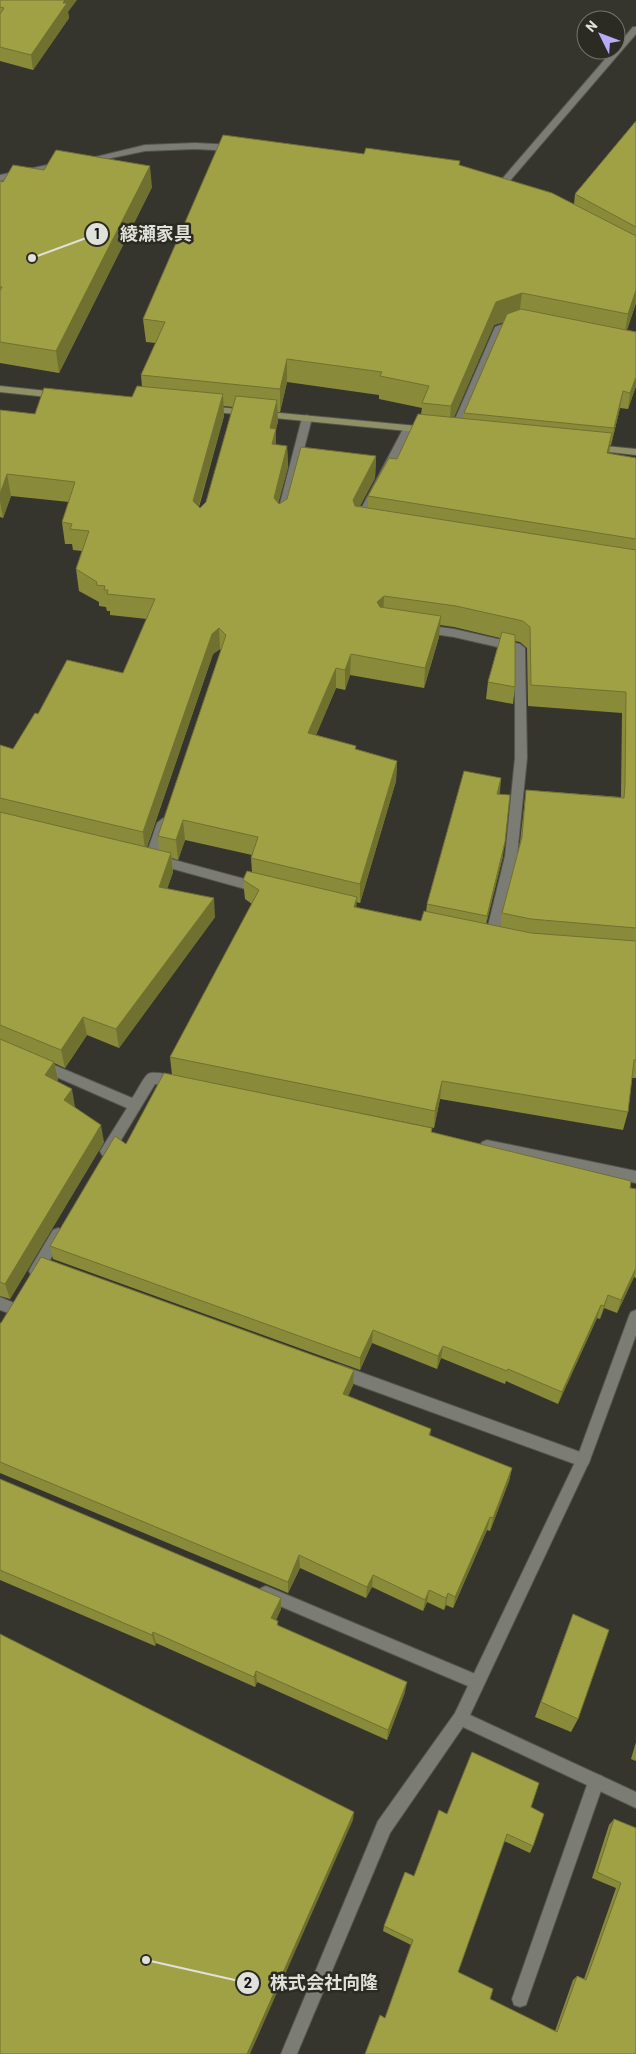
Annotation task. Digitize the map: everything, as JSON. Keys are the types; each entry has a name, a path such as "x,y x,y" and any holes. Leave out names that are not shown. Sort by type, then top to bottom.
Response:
{"street":[{"path":"511,192 495,186 636,29"},
{"path":"0,178 145,148 195,146 242,149"},
{"path":"193,408 231,416 307,418 449,432 500,327 519,321 529,323"},
{"path":"0,389 66,396"},
{"path":"281,520 307,418"},
{"path":"368,524 359,522 408,429"},
{"path":"588,447 636,452"},
{"path":"410,626 454,633 520,648 521,758 510,856 491,938"},
{"path":"166,812 146,857 274,891"},
{"path":"27,1058 134,1105"},
{"path":"100,1163 152,1078 190,1086"},
{"path":"471,1143 636,1177"},
{"path":"5,1324 25,1290 46,1264 65,1221"},
{"path":"0,1302 14,1309"},
{"path":"290,2054 384,1827 460,1718 475,1681 583,1460 636,1316"},
{"path":"321,1365 583,1460"},
{"path":"256,1589 475,1681"},
{"path":"460,1718 636,1800"},
{"path":"520,1999 596,1782"}],"building":[{"path":"0,0 65,0 63,3 67,3 31,55 0,47 0,14 4,8 0,7"},
{"path":"636,121 636,227 575,194"},
{"path":"223,135 364,154 366,148 460,161 459,165 552,193 636,236 636,290 628,314 522,293 496,302 451,406 422,403 429,386 380,376 382,372 287,359 280,389 141,375 165,322 143,319"},
{"path":"56,150 150,166 56,351 0,342 0,291 2,287 0,287 0,181 3,182 13,165 44,170"},
{"path":"521,309 636,332 636,377 630,393 623,391 614,428 464,413 507,314"},
{"path":"137,386 223,394 193,501 200,508 206,502 236,396 277,400 270,428 276,429 272,444 287,446 274,498 279,504 287,499 301,447 376,456 353,500 355,506 636,550 636,928 531,919 502,913 522,837 526,790 624,798 626,692 531,685 530,627 523,621 456,606 384,596 377,602 380,607 441,616 425,668 351,654 345,670 336,668 308,733 356,746 355,749 397,761 360,884 251,858 258,837 183,820 176,840 158,836 226,635 219,628 212,634 143,832 0,798 0,745 13,749 35,713 38,714 67,660 123,673 155,599 107,594 108,590 104,590 105,586 96,585 97,582 76,569 89,531 70,529 72,524 62,522 75,482 7,474 0,494 0,410 35,414 44,388 132,397"},
{"path":"418,414 612,433 607,453 636,458 636,539 368,496 389,458 397,459"},
{"path":"502,632 515,635 515,687 488,682"},
{"path":"464,771 501,778 497,794 510,795 505,842 487,916 427,904"},
{"path":"0,812 171,853 159,887 214,898 116,1029 83,1017 61,1050 0,1025"},
{"path":"247,871 357,897 354,907 421,921 424,911 531,933 636,941 636,1060 634,1060 628,1112 442,1081 435,1111 170,1057 259,890 243,880"},
{"path":"0,1039 54,1062 45,1075 72,1089 64,1100 101,1125 5,1284 0,1282"},
{"path":"164,1073 432,1128 431,1132 631,1181 630,1188 636,1189 636,1268 621,1300 608,1295 604,1306 601,1305 562,1392 508,1369 507,1371 443,1346 438,1356 373,1330 360,1358 50,1246 115,1136 126,1144"},
{"path":"41,1257 354,1370 343,1394 431,1429 429,1435 512,1468 493,1518 490,1517 455,1597 448,1593 446,1598 429,1590 425,1600 373,1575 367,1587 299,1555 288,1582 0,1462 0,1323"},
{"path":"0,1479 281,1598 271,1618 278,1621 277,1625 407,1682 388,1730 256,1671 254,1677 153,1632 152,1635 0,1570"},
{"path":"573,1614 609,1630 578,1719 541,1702"},
{"path":"0,1634 354,1812 247,2054 0,2054"},
{"path":"472,1752 539,1783 531,1807 544,1814 533,1846 507,1834 458,1972 493,1989 490,1999 557,2032 577,1976 586,1980 621,1883 597,1872 614,1819 636,1828 636,2054 365,2054 380,2015 385,2018 413,1940 384,1926 405,1872 414,1876 439,1810 447,1814"}],"place":[{"name":"綾瀬家具","path":"32,258"},
{"name":"株式会社向隆","path":"146,1960"}]}
